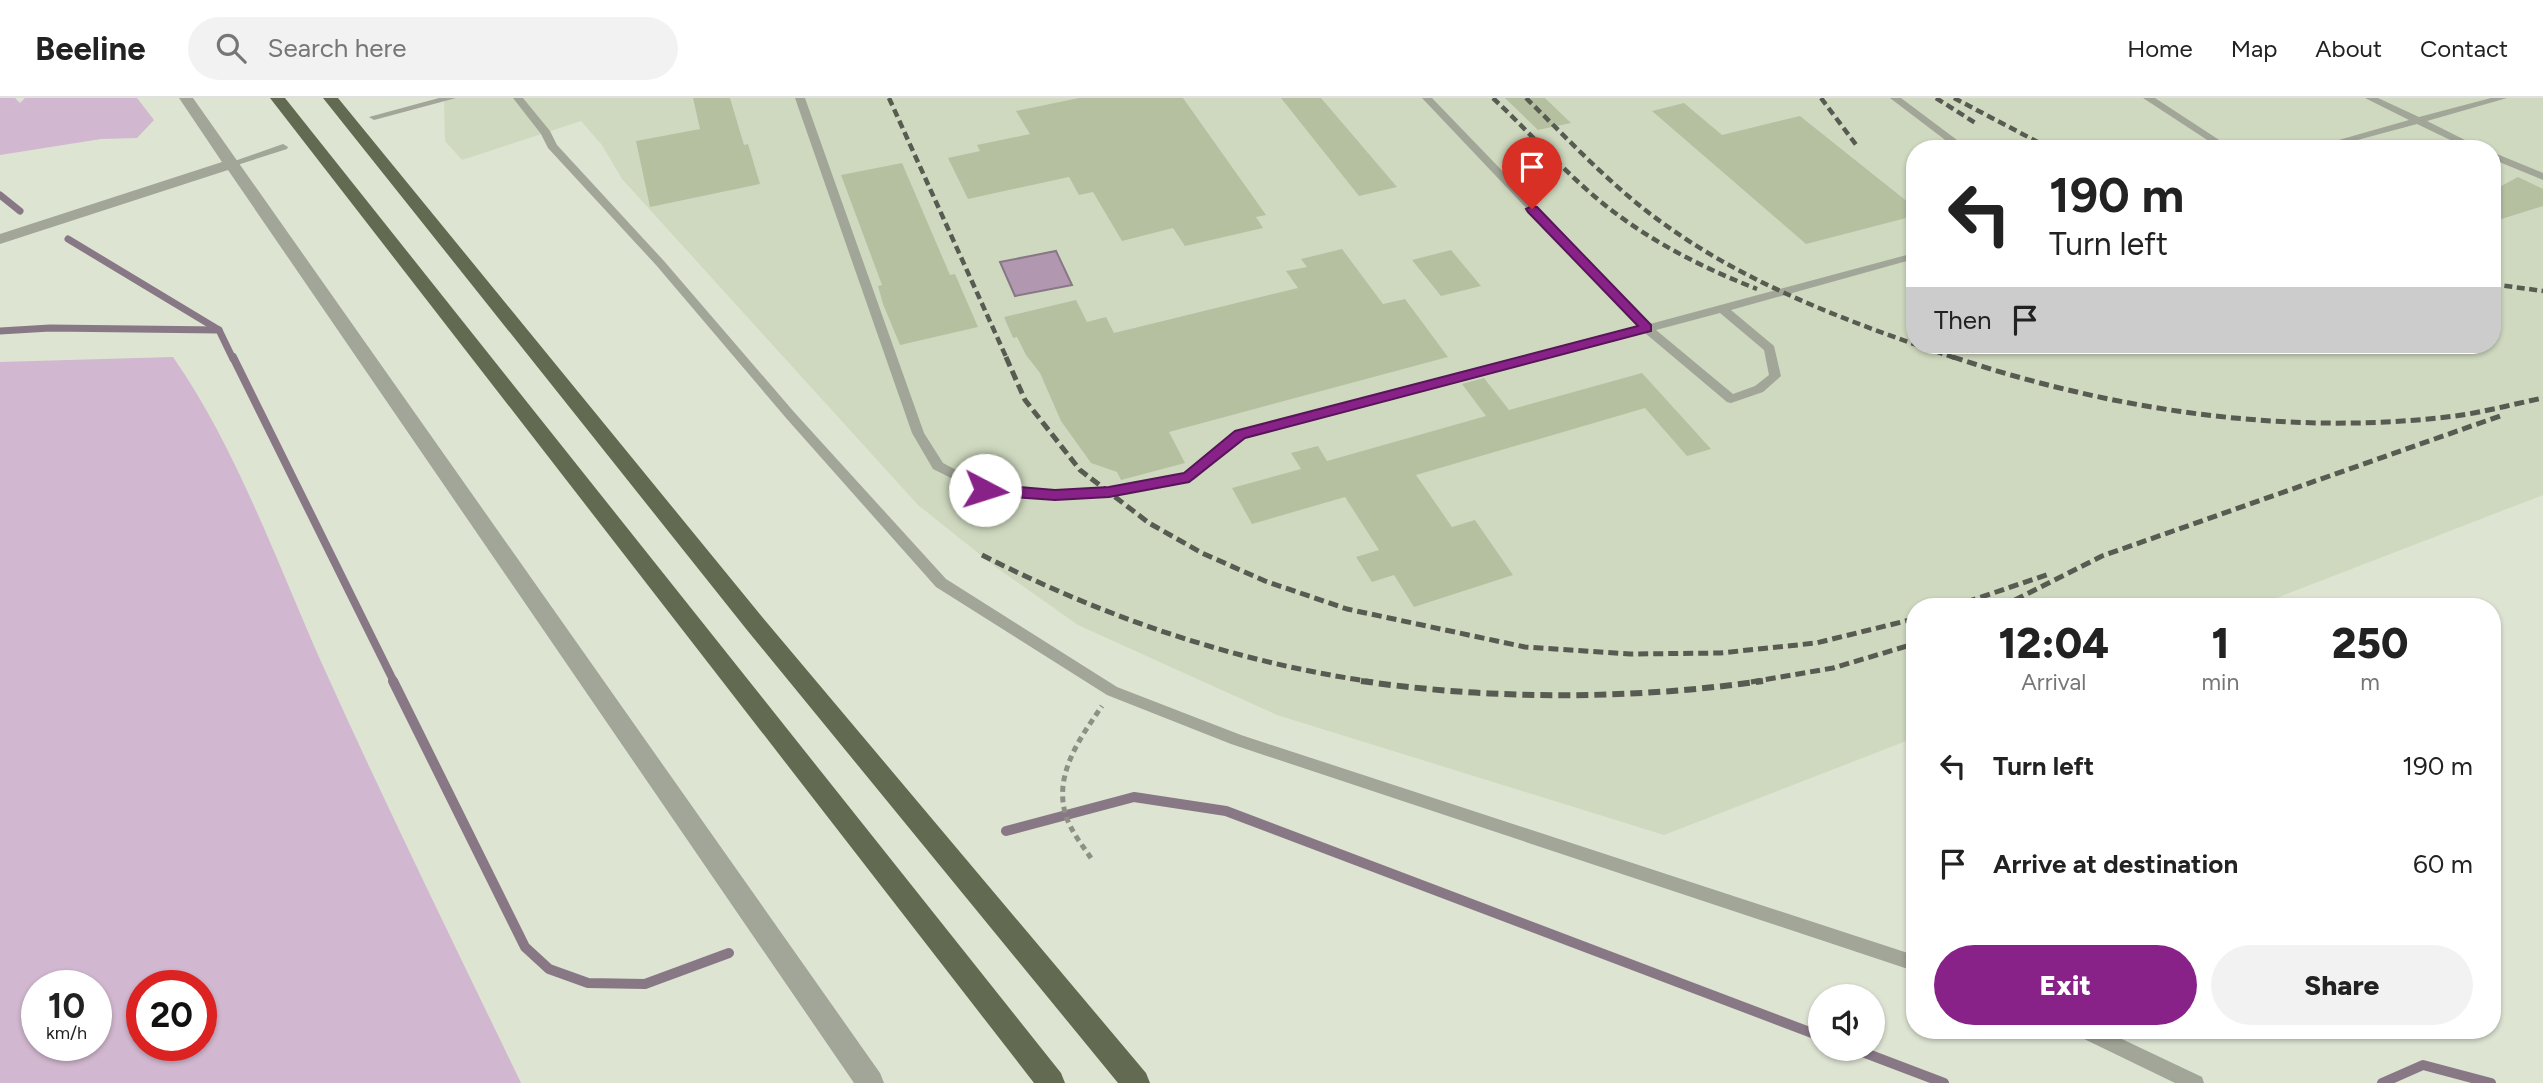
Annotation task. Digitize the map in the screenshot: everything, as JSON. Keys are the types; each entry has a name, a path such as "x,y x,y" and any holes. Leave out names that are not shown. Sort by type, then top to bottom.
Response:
{"highway":[{"path":"277,98 1051,1083"},
{"path":"330,98 755,624 1136,1083"}],"street":[{"path":"186,98 870,1083"},
{"path":"0,239 231,164"}],"lane":[{"path":"374,117 450,98"},
{"path":"518,98 546,132 552,146 660,263 790,415 941,583 1112,691 1236,740 1906,960"},
{"path":"800,98 918,433 938,466 985,490 1055,495 1095,493 1189,477 1240,435 1906,258"},
{"path":"1427,98 1647,328 1731,398 1759,389 1774,376 1770,349 1721,309"},
{"path":"1895,98 1952,140"},
{"path":"2148,98 2214,140"},
{"path":"2370,98 2458,140"},
{"path":"2345,140 2502,98"},
{"path":"231,164 283,147"},
{"path":"2501,159 2543,177"},
{"path":"2103,1039 2195,1083"}],"path":[{"path":"1091,858 1066,815 1063,779 1076,744 1112,691"}],"shaded area":[{"path":"0,98 15,98 20,103 25,98 137,98 154,120 137,138 101,139 0,155"},
{"path":"444,98 2543,98 2543,495 2276,598 1906,598 1906,741 1664,835 1277,715 1078,625 997,568 918,505 622,179 602,145 581,121 462,160 445,141"},
{"path":"1056,251 1072,285 1015,296 1000,262"},
{"path":"173,357 217,430 255,507 347,718 521,1083 0,1083 0,362"}],"building":[{"path":"693,98 730,98 744,145 748,144 760,184 650,207 636,141 700,129"},
{"path":"1079,98 1183,98 1266,215 1256,217 1263,228 1185,246 1173,228 1122,241 1093,192 1079,195 1069,177 968,199 948,158 980,151 977,145 1030,134 1016,111"},
{"path":"1281,98 1321,98 1397,187 1359,196"},
{"path":"1505,98 1545,98 1571,123 1538,130"},
{"path":"1684,103 1722,135 1800,116 1906,201 1906,218 1806,244 1652,111"},
{"path":"902,163 950,275 955,274 978,327 900,345 883,304 878,286 882,285 841,175"},
{"path":"2518,177 2543,189 2543,206 2501,219 2501,186"},
{"path":"1342,249 1383,304 1405,299 1448,357 1169,432 1185,463 1121,480 1117,472 1091,463 1061,421 1040,373 1026,355 1017,337 1013,338 1004,317 1076,300 1087,322 1106,317 1114,333 1298,288 1286,271 1307,267 1301,259"},
{"path":"1451,250 1481,286 1441,296 1412,260"},
{"path":"1642,373 1711,449 1687,456 1645,408 1416,475 1452,527 1475,520 1513,575 1414,607 1394,575 1372,582 1356,557 1379,550 1345,497 1252,524 1232,488 1301,469 1291,453 1318,446 1327,461 1486,416 1462,384 1484,378 1509,410"}],"waterway":[{"path":"0,195 20,211"},
{"path":"68,239 219,330"},
{"path":"0,331 50,328 219,330"},
{"path":"219,330 233,359"},
{"path":"233,357 394,682"},
{"path":"393,681 525,947 549,969 588,983 645,984 729,953"},
{"path":"1006,831 1134,797 1226,811 1808,1031"},
{"path":"1885,1061 1944,1083"},
{"path":"2382,1083 2423,1065 2491,1083"}],"railway":[{"path":"889,98 1007,359"},
{"path":"1493,98 1594,196 1631,225 1713,271 1757,289"},
{"path":"1526,98 1627,195 1697,246 1732,267 1806,302 1906,341"},
{"path":"1821,98 1857,146"},
{"path":"1936,98 1977,124"},
{"path":"1954,98 2034,140"},
{"path":"2501,285 2543,291"},
{"path":"1944,354 1958,359"},
{"path":"1006,357 1025,400 1080,470 1149,523 1202,553 1265,581 1347,609 1525,647 1630,654 1720,653 1816,643 1906,621"},
{"path":"1953,357 2075,392 2201,414 2265,421 2392,422 2455,416 2543,398"},
{"path":"2019,598 2102,556 2500,416"},
{"path":"982,555 1076,599 1172,635 1271,663 1373,682"},
{"path":"1978,598 2049,574"},
{"path":"1751,682 1833,668 1906,646"},
{"path":"1361,681 1461,692 1562,695 1662,692 1763,681"}],"route":[{"path":"985,490 1055,495 1109,492 1189,477 1240,435 1647,328 1532,209"}]}
